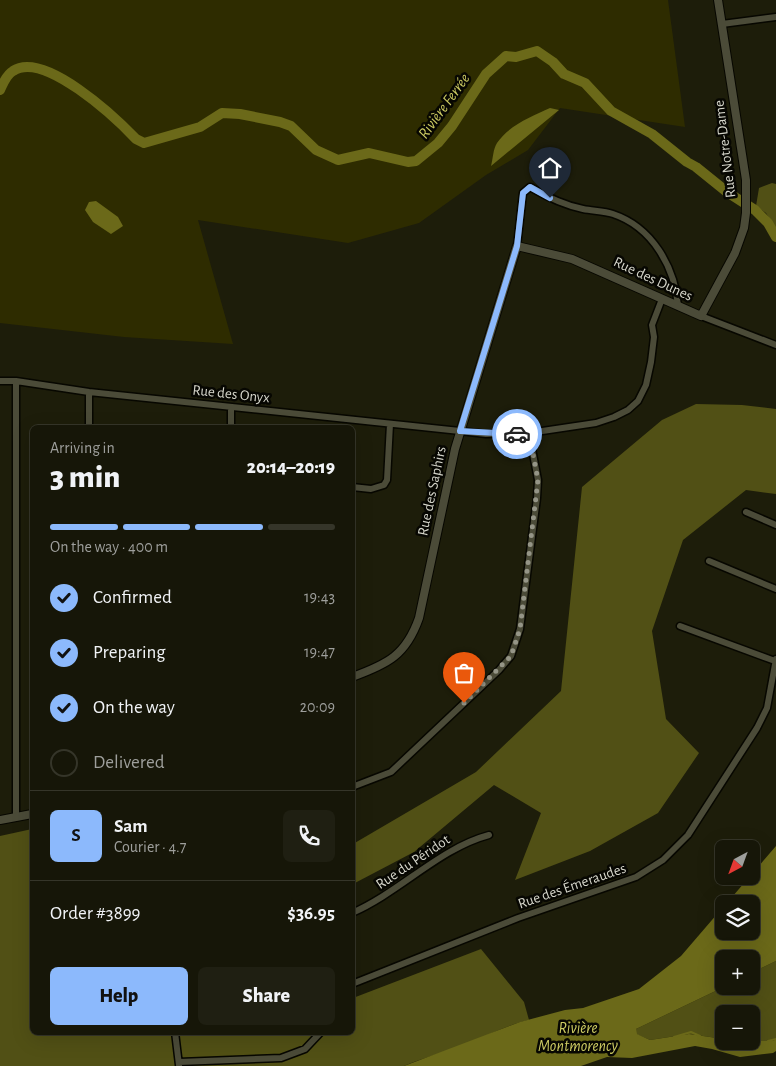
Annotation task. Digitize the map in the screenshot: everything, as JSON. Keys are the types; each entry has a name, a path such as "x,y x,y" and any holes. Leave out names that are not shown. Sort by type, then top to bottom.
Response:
{"street":[{"name":"Rue Notre-Dame","path":"701,316 736,253 744,228 746,212 746,180 718,0"},
{"path":"722,24 776,17"},
{"name":"Rue des Saphirs","path":"355,676 375,669 393,659 404,649 413,636 419,618 460,431 517,246 523,193 530,187 561,203 613,214 632,223 651,239 665,259 677,289 678,306"},
{"name":"Rue des Dunes","path":"517,246 572,259 701,316 776,345"},
{"name":"Rue des Onyx","path":"0,381 16,381 89,392 460,431 492,434 529,433 614,418 638,400 648,378 654,337 652,325 662,299"},
{"path":"16,381 16,816"},
{"path":"89,392 89,425"},
{"path":"231,407 231,425"},
{"path":"355,487 371,489 384,486 387,480 390,424"},
{"path":"355,786 391,772 499,670 511,656 520,629 537,498 538,480 529,433"},
{"path":"746,512 776,525"},
{"path":"709,561 776,588"},
{"path":"680,626 776,660"},
{"name":"Rue des Émeraudes","path":"355,983 518,918 636,877 663,860 688,835 757,728 766,708 776,660"},
{"path":"0,820 30,814"},
{"name":"Rue du Péridot","path":"355,912 376,902 461,846 489,835"},
{"path":"175,1035 179,1064 281,1058 305,1049 318,1035"}],"shaded area":[{"path":"0,0 668,0 685,127 560,108 528,150 486,175 419,223 348,243 198,220 233,344 124,337 0,323"},
{"path":"772,183 776,184 776,229 766,213 756,206 759,188"},
{"path":"696,404 742,405 776,409 776,494 746,490 683,540 652,631 666,719 699,753 658,813 590,851 515,880 541,813 494,785 414,852 355,883 355,843 476,772 561,691 582,487 662,420"},
{"path":"30,829 30,1035 355,1035 355,997 481,949 524,1002 529,1020 404,1066 0,1066 0,836"},
{"path":"776,961 776,1039 773,1041 760,1041 760,1005 715,1005 715,1038 689,1034 650,1040 636,1034 636,1029 715,991 715,995 760,995 760,969"}],"water":[{"path":"550,108 559,110 491,166 497,143 507,131"},
{"path":"96,201 118,217 123,226 111,234 93,222 85,210 89,202"},
{"name":"Rivière Montmorency","path":"776,846 776,961 760,969 760,950 715,950 715,991 636,1029 637,1034 650,1040 689,1034 715,1038 715,1050 695,1046 632,1058 607,1057 581,1066 404,1066 520,1022 565,1010 583,1008 639,989 681,956 715,916 715,940 760,940 760,895 734,895 742,885 760,885 760,865"},
{"name":"Rivière Montmorency","path":"776,1039 776,1051 773,1053 740,1057 716,1050 760,1050 760,1041 773,1041"}],"waterway":[{"name":"Rivière Ferrée","path":"0,90 7,77 13,71 26,67 42,70 79,89 136,139 144,143 200,127 222,113 240,114 291,126 316,150 338,160 369,153 408,162 416,161 438,143 452,126 486,74 506,56 516,57 537,51 553,62 564,74 585,83 611,111 652,134 727,192 755,210 768,223 776,237"},
{"path":"674,1037 691,1032 700,1036"},
{"path":"768,1041 776,1039"}],"way so far":[{"path":"464,703 511,656 520,629 538,480 536,461 529,433 517,434"}],"route":[{"path":"517,434 486,434 460,431 517,246 523,193 526,188 530,187 550,198"}]}
